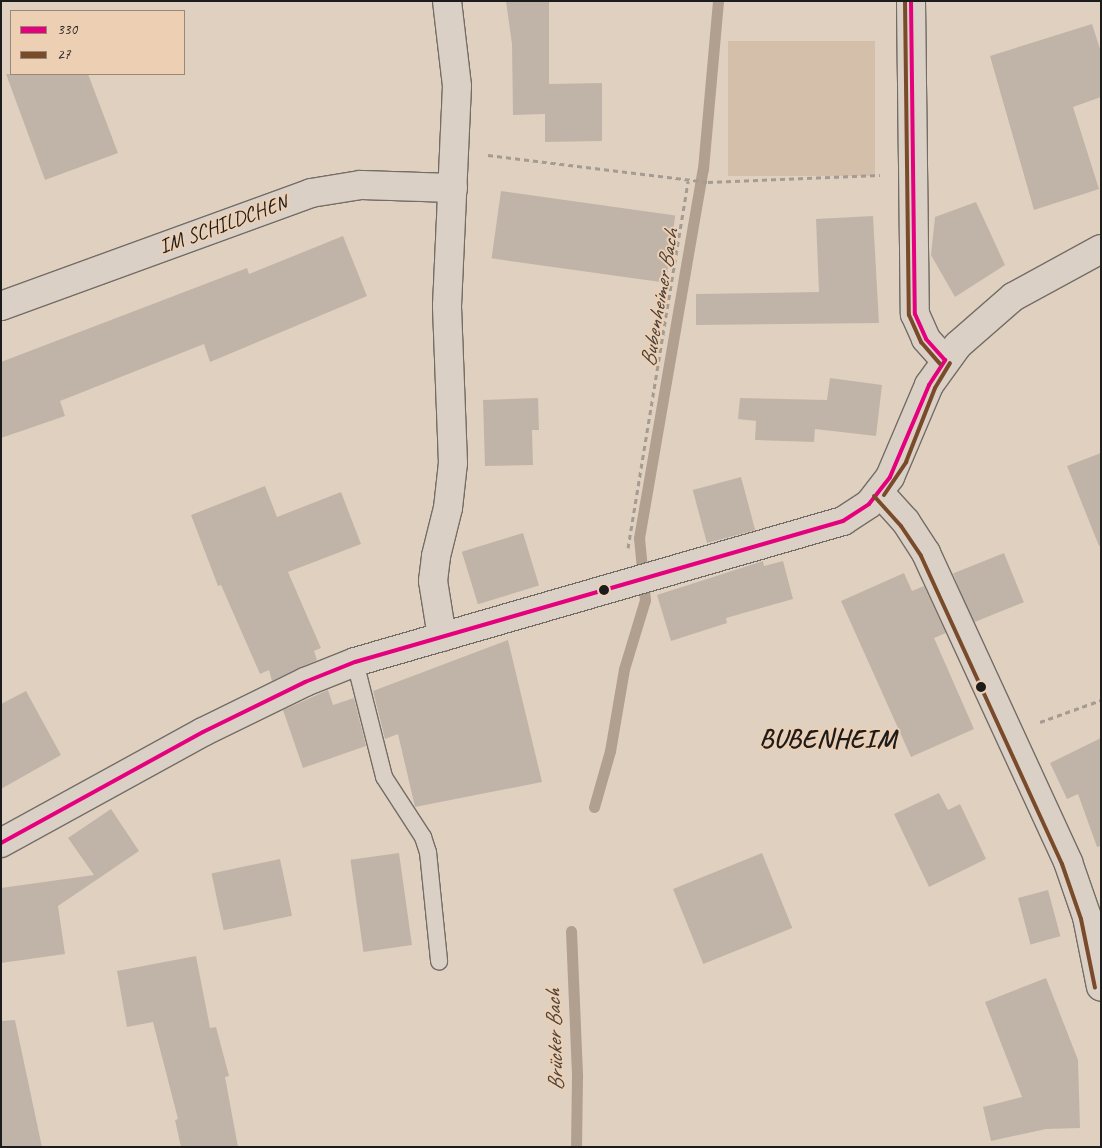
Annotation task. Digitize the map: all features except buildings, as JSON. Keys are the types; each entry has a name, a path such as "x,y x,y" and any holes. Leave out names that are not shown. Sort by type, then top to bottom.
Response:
{"street":[{"path":"442,637 433,581 436,556 448,508 453,464 447,315 457,86 447,1"},
{"path":"912,1 915,314 926,340 945,360"},
{"name":"IM SCHILDCHEN","path":"1,306 311,193 385,184 453,188"},
{"path":"1,843 212,728 305,682 355,662 664,572 828,527 857,514 879,492 900,459 929,385 945,360 975,328 1013,297 1101,249"},
{"path":"879,492 906,522 926,553 1010,732 1068,862 1087,917 1101,987"}],"lane":[{"path":"355,662 384,777 423,837 428,852 439,961"}],"path":[{"path":"455,150 688,181 708,182 914,174"},
{"path":"622,584 688,181"},
{"path":"1010,732 1101,700"}],"shaded area":[{"path":"728,41 875,41 875,176 728,176"}],"waterway":[{"name":"Bubenheimer Bach","path":"594,807 610,751 624,669 645,600 639,538 703,169 718,1"},
{"name":"Brücker Bach","path":"571,931 577,1077 576,1147"}],"transit line":[{"name":"27","path":"905,1 909,315 921,342 940,364"},
{"name":"330","path":"911,1 915,314 926,339 945,360"},
{"name":"330","path":"1,843 203,732 305,682 355,662 843,521 869,504 890,477 929,385 945,360"},
{"name":"27","path":"884,495 906,462 935,388 950,363"},
{"name":"27","path":"874,496 901,526 921,556 1062,864 1081,919 1095,988"}],"district":[{"name":"BUBENHEIM","path":"828,739"}]}
